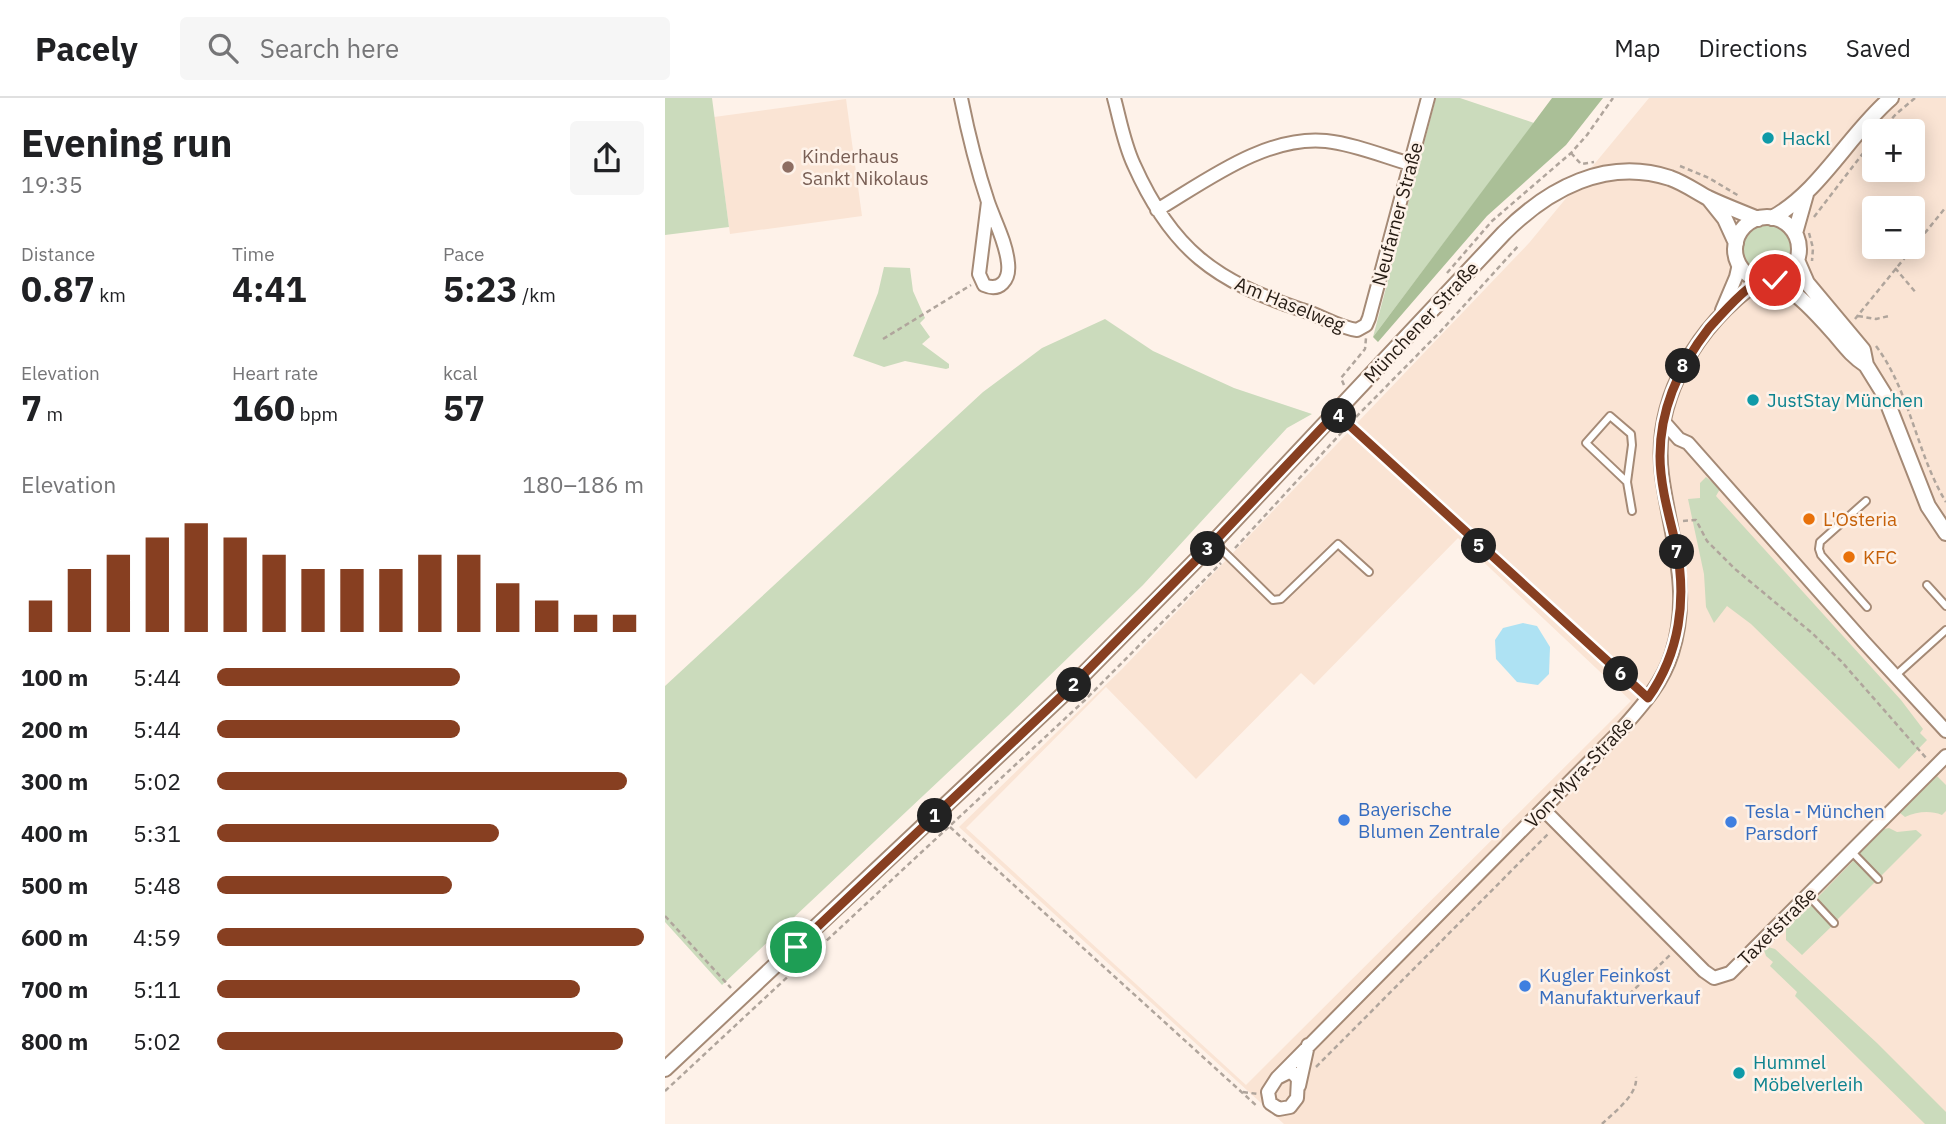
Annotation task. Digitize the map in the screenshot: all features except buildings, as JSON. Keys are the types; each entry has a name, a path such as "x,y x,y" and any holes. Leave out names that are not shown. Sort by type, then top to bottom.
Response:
{"street":[{"path":"961,98 988,202 1001,235 1008,265 1007,277 998,288 992,289 980,280 988,202"},
{"name":"Am Haselweg","path":"1114,98 1132,163 1157,210 1183,245 1217,274 1278,302 1352,329 1362,328"},
{"name":"Neufarner Straße","path":"1362,328 1369,318 1428,98"},
{"path":"1866,365 1851,355 1796,294 1746,273 1735,254 1736,243 1744,228 1806,194 1856,132 1891,98"},
{"path":"1157,210 1230,168 1271,149 1292,143 1328,141 1410,164"},
{"name":"Münchener Straße","path":"665,1069 1071,687 1214,542 1504,233 1532,207 1569,184 1593,176 1628,173 1668,178 1708,198 1765,218"},
{"path":"1768,280 1789,273 1797,260 1806,194"},
{"name":"Münchener Straße","path":"1708,198 1725,219 1736,243"},
{"path":"1765,218 1788,225 1802,233"},
{"path":"1797,260 1807,283 1863,350 1866,365 1888,404 1928,506 1946,533"},
{"name":"Von-Myra-Straße","path":"1277,1078 1619,732 1662,677 1672,656 1681,605 1680,567 1660,456 1664,422 1679,373 1696,343 1720,314 1737,277 1739,264"},
{"name":"Von-Myra-Straße","path":"1720,314 1768,280"},
{"path":"1664,422 1679,439 1688,443 1946,730"},
{"name":"Taxetstraße","path":"1543,809 1714,978 1730,972 1946,756"},
{"path":"1299,1084 1291,1071 1277,1078 1268,1092 1270,1103 1274,1107 1285,1109 1297,1098 1308,1045"}],"lane":[{"path":"1336,413 1471,538"},
{"path":"1627,482 1586,443 1610,416 1631,434 1633,445 1627,482 1632,511"},
{"path":"1866,501 1820,542 1819,549 1821,555 1867,607"},
{"path":"1214,542 1273,600 1281,599 1338,544 1369,572"},
{"path":"1927,585 1946,606"},
{"path":"1895,676 1946,630"},
{"path":"1851,851 1878,879"},
{"path":"1808,895 1835,923"}],"path":[{"path":"1571,153 1613,98"},
{"path":"1892,119 1915,98"},
{"path":"1811,221 1862,155"},
{"path":"1889,316 1876,319 1857,317 1946,207"},
{"path":"1802,233 1813,248 1812,265"},
{"path":"665,1091 1085,700 1228,556 1519,246"},
{"path":"1895,268 1916,294"},
{"path":"883,339 980,280"},
{"path":"1346,388 1341,378 1365,349 1367,340 1362,328"},
{"path":"1671,524 1696,520 1707,541 1735,569 1812,633 1841,661 1935,767"},
{"path":"1471,538 1648,698"},
{"path":"950,827 1260,1109"},
{"path":"1299,1084 1548,834"},
{"path":"665,916 740,999"},
{"path":"1617,1006 1670,955"},
{"path":"1602,1124 1631,1094 1637,1084 1636,1077"},
{"path":"1241,1091 1258,1094"}],"shaded area":[{"path":"1649,98 1946,98 1946,1124 1284,1124 959,827 1122,669 1529,243","holes":["1458,538 1631,701 1246,1085 966,828 1106,687 1196,779 1301,673 1314,685"]},
{"name":"Kinderhaus Sankt Nikolaus","path":"846,99 862,216 730,234 714,117"}],"green space":[{"path":"665,98 712,98 729,227 665,235"},
{"path":"1436,98 1460,98 1534,123 1373,337"},
{"path":"1552,98 1603,98 1566,145 1487,216 1378,342 1373,337"},
{"path":"1768,225 1786,232 1793,250 1786,268 1768,275 1750,268 1743,250 1750,232"},
{"path":"884,267 910,268 913,291 925,318 920,323 930,337 922,344 949,364 949,368 905,361 884,367 853,356 878,293"},
{"path":"1105,319 1153,351 1234,388 1312,414 1287,428 1143,585 722,985 665,922 665,686 983,392 1042,348"},
{"path":"1706,477 1720,489 1716,496 1901,700 1923,729 1920,733 1927,740 1899,769 1751,624 1727,606 1714,623 1706,607 1704,574 1688,499 1700,498 1700,483"},
{"path":"1937,776 1946,785 1946,811 1942,815 1923,812 1905,817 1900,813"},
{"path":"1884,829 1897,832 1916,830 1922,835 1880,877 1858,855"},
{"path":"1854,860 1875,882 1837,920 1816,899"},
{"path":"1811,904 1832,926 1802,955 1786,940 1786,929"},
{"path":"1768,947 1775,949 1877,1043 1946,1112 1946,1124 1925,1124 1795,996 1797,992 1770,966 1773,962 1764,950"}],"water":[{"path":"1523,623 1537,626 1550,647 1549,674 1538,685 1517,682 1496,659 1495,640 1503,628"}],"place":[{"name":"Hackl","path":"1768,138"},
{"name":"Kinderhaus Sankt Nikolaus","path":"788,167"},
{"name":"JustStay München","path":"1753,400"},
{"name":"L'Osteria","path":"1809,519"},
{"name":"KFC","path":"1849,557"},
{"name":"Bayerische Blumen Zentrale","path":"1344,820"},
{"name":"Tesla - München Parsdorf","path":"1731,822"},
{"name":"Kugler Feinkost Manufakturverkauf","path":"1525,986"},
{"name":"Hummel Möbelverleih","path":"1739,1073"}],"route":[{"path":"796,947 1071,687 1336,413 1648,698 1672,656 1681,605 1680,567 1660,456 1670,399 1679,373 1696,343 1720,314 1761,281 1775,280"}]}
